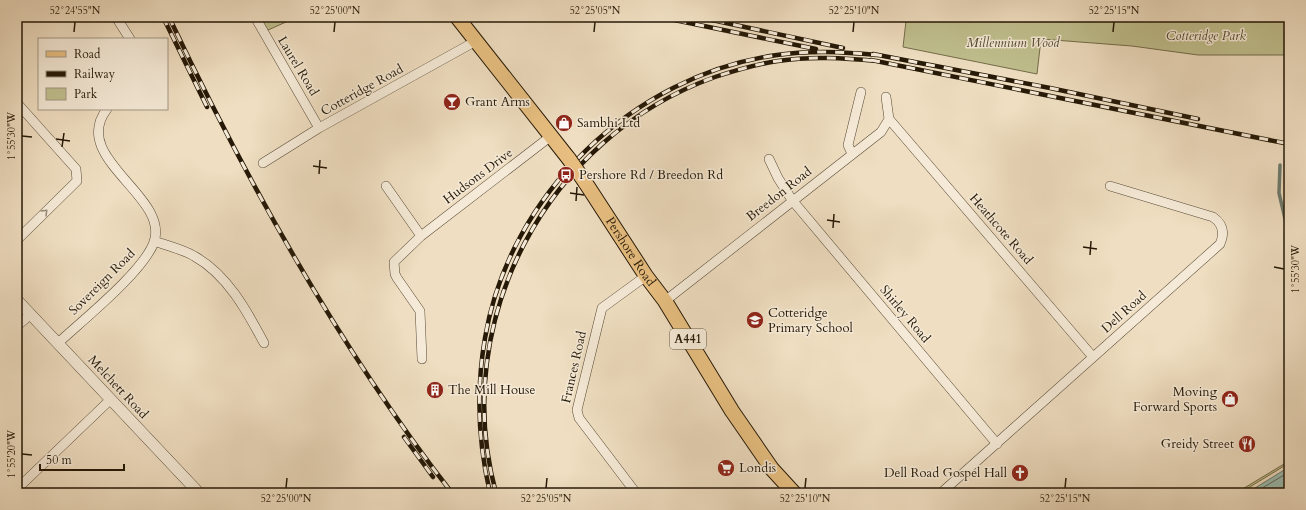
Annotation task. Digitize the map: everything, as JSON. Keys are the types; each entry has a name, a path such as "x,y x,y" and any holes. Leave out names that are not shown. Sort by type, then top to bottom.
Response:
{"main road":[{"name":"Pershore Road","path":"457,17 569,159 646,276 665,301 732,411 772,469 794,493"}],"street":[{"path":"116,17 129,38"},
{"name":"Laurel Road","path":"255,17 319,128"},
{"path":"357,17 375,17"},
{"name":"Cotteridge Road","path":"263,163 319,128 476,41"},
{"path":"852,154 848,145 861,92"},
{"path":"886,97 889,119"},
{"path":"17,103 76,170 76,180 17,240"},
{"path":"107,110 100,126 100,142 110,162 144,202 152,217 154,241 196,257 211,269 241,301 264,343"},
{"name":"Breedon Road","path":"665,301 792,200 882,132 889,119"},
{"name":"Heathcote Road","path":"889,119 1093,357"},
{"name":"Hudsons Drive","path":"422,359 420,311 397,278 394,262 421,236 551,136"},
{"name":"Shirley Road","path":"769,159 778,178 792,200 997,444"},
{"path":"386,186 421,236"},
{"name":"Dell Road","path":"941,493 1220,244 1223,232 1218,221 1213,217 1110,186"},
{"name":"Sovereign Road","path":"58,343 143,261 154,241"},
{"name":"Frances Road","path":"636,493 579,418 577,410 602,308 606,303 646,276"},
{"name":"Melchett Road","path":"17,300 198,493"},
{"path":"17,326 30,314"},
{"path":"19,490 111,399"}],"green space":[{"path":"259,17 297,17 266,31"},
{"name":"Cotteridge Park","path":"885,17 1289,17 1289,55 1198,55 1132,46 1041,39 1037,74 903,47 906,21"},
{"path":"1289,461 1289,463 1240,493 1236,493"}],"water":[{"path":"1289,467 1289,491 1286,493 1247,493"}],"waterway":[{"path":"1280,165 1279,193 1286,223 1289,227"}],"railway":[{"path":"163,17 207,107"},
{"path":"169,17 230,141 298,263 334,323 372,381 411,438 452,493"},
{"path":"660,17 816,49"},
{"path":"698,17 843,48"},
{"path":"490,493 483,455 479,396 485,338 499,286 520,236 550,191 586,150 628,116 674,88 724,67 777,55 802,52 877,55"},
{"path":"873,54 1050,88 1198,119"},
{"path":"496,493 485,428 487,363 500,301 525,243 559,189 603,143 655,105 715,77 770,62 790,59 828,58 877,61"},
{"path":"871,60 1289,144"},
{"path":"404,437 433,477"}],"place":[{"name":"Grant Arms","path":"452,102"},
{"name":"Sambhi Ltd","path":"564,123"},
{"name":"Pershore Rd / Breedon Rd","path":"566,175"},
{"name":"Cotteridge Primary School","path":"755,320"},
{"name":"The Mill House","path":"435,390"},
{"name":"Moving Forward Sports","path":"1230,399"},
{"name":"Greidy Street","path":"1247,444"},
{"name":"Londis","path":"726,468"},
{"name":"Dell Road Gospel Hall","path":"1020,473"}],"park label":[{"name":"Millennium Wood","path":"1013,43"}]}
